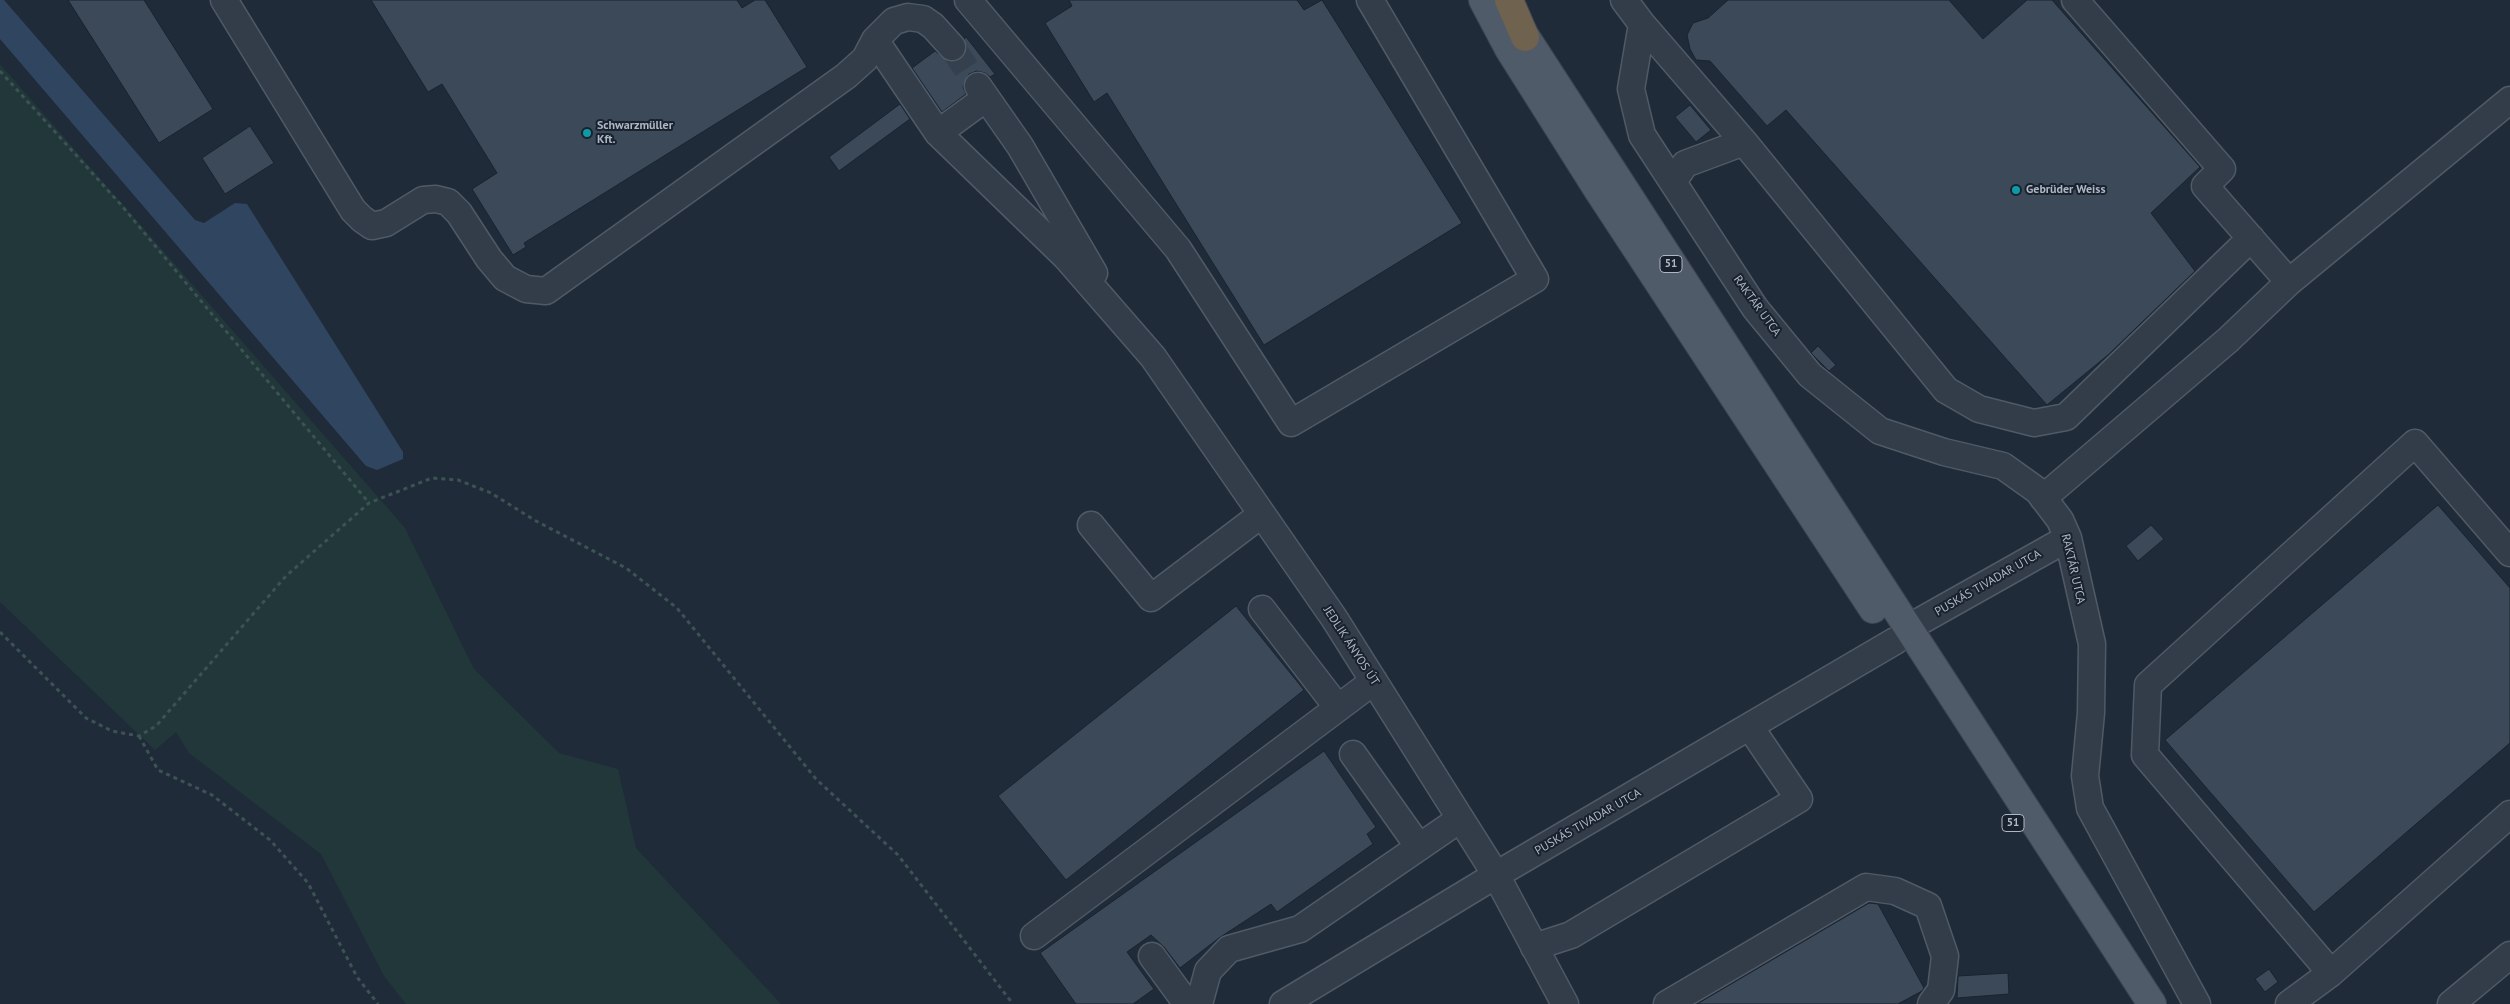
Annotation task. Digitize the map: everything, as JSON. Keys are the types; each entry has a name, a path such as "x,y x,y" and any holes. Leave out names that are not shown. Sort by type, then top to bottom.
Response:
{"highway":[{"path":"1508,0 1525,37"}],"main road":[{"name":"51","path":"1483,0 1509,49 1598,190 2152,1004"},
{"name":"51","path":"1501,0 2131,1004"}],"street":[{"path":"224,0 353,210 362,219 372,226 386,223 423,200 436,199 448,202 459,213 489,259 506,278 526,288 546,291 846,76 865,59 875,40 894,21 908,18 923,19 933,26 952,48"},
{"path":"968,0 1178,249 1291,423 1535,280 1370,0"},
{"path":"1624,0 1642,24 1744,142 1946,390 1979,409 2034,423 2066,417 2251,238"},
{"path":"2075,0 2222,169 2205,186 2289,282"},
{"name":"RAKTÁR UTCA","path":"1642,24 1631,89 1642,135 1755,308 1810,375 1880,431 1944,452 2003,466 2038,491 2060,520 2068,538 2092,644 2091,713 2085,776 2090,808 2197,1004"},
{"path":"875,40 938,133 1046,236 1110,304"},
{"path":"938,133 982,92 1051,196 1110,304"},
{"path":"2043,498 2228,340 2289,282 2510,100"},
{"path":"1673,182 1685,164 1744,142"},
{"name":"JEDLIK ÁNYOS ÚT","path":"1110,304 1153,357 1334,618 1496,876 1565,1004"},
{"path":"2330,973 2145,755 2148,685 2415,443 2510,553"},
{"path":"1091,525 1150,598 1262,514"},
{"name":"PUSKÁS TIVADAR UTCA","path":"1283,1004 1750,727 1901,635 2068,538"},
{"path":"1262,609 1338,708"},
{"path":"1034,936 1374,681"},
{"path":"1534,947 1571,935 1799,800 1750,727"},
{"path":"1353,754 1419,847"},
{"path":"2289,1004 2330,973 2510,814"},
{"path":"1199,1004 1208,971 1229,950 1300,928 1460,819"},
{"path":"1666,1004 1866,887 1895,891 1928,906 1945,956 1941,990 1931,1004"},
{"path":"2451,1004 2510,955"},
{"path":"1152,956 1187,1004"}],"path":[{"path":"0,71 122,206 370,503"},
{"path":"0,632 86,718 112,731 139,736 156,726 286,576 370,503 432,478 458,480 491,493 536,521 626,568 676,608 816,779 898,855 1013,1004"},
{"path":"139,736 158,770 212,795 270,840 308,883 357,977 378,1004"}],"green space":[{"path":"0,64 405,528 474,669 559,753 618,769 636,848 781,1004 406,1004 384,976 321,854 189,753 176,732 155,750 0,602"}],"water":[{"path":"0,0 4,0 195,220 204,223 235,203 247,204 403,452 403,459 377,470 366,466 0,39"}],"building":[{"path":"68,0 144,0 213,109 159,143"},
{"name":"Schwarzmüller Kft.","path":"371,0 737,0 742,8 755,0 765,0 807,67 524,243 526,247 513,255 472,189 497,173 442,84 428,92"},
{"path":"1069,0 1297,0 1304,10 1322,0 1462,223 1264,345 1107,93 1094,102 1045,23 1072,6"},
{"name":"Gebrüder Weiss","path":"1728,0 1949,0 1983,39 2027,0 2052,0 2200,167 2151,213 2195,271 2108,355 2047,405 1786,110 1767,126 1710,61 1696,60 1690,49 1687,35 1693,23 1708,18"},
{"path":"966,37 995,74 990,77 985,73 977,71 969,74 963,87 966,94 942,112 912,68 935,51 948,61 956,62 962,58 966,51 964,39"},
{"path":"900,104 910,119 839,171 829,157"},
{"path":"1690,105 1711,130 1696,142 1675,117"},
{"path":"250,126 274,163 225,194 202,158"},
{"path":"1818,346 1836,365 1829,371 1811,353"},
{"path":"2438,505 2510,588 2510,743 2314,912 2165,740"},
{"path":"2151,525 2164,539 2138,561 2126,546"},
{"path":"1236,606 1304,690 1066,880 998,796"},
{"path":"1324,751 1376,827 1367,834 1373,844 1277,912 1271,904 1219,938 1180,968 1164,947 1151,935 1127,952 1154,989 1133,1004 1076,1004 1040,953"},
{"path":"1869,903 1878,904 1924,988 1922,991 1898,1004 1697,1004"},
{"path":"2269,969 2278,982 2265,992 2255,979"},
{"path":"2008,973 2009,994 1957,998 1958,976"}],"tunnel":[{"path":"952,47 978,86"}],"place":[{"name":"Schwarzmüller Kft.","path":"587,133"},
{"name":"Gebrüder Weiss","path":"2016,190"}]}
